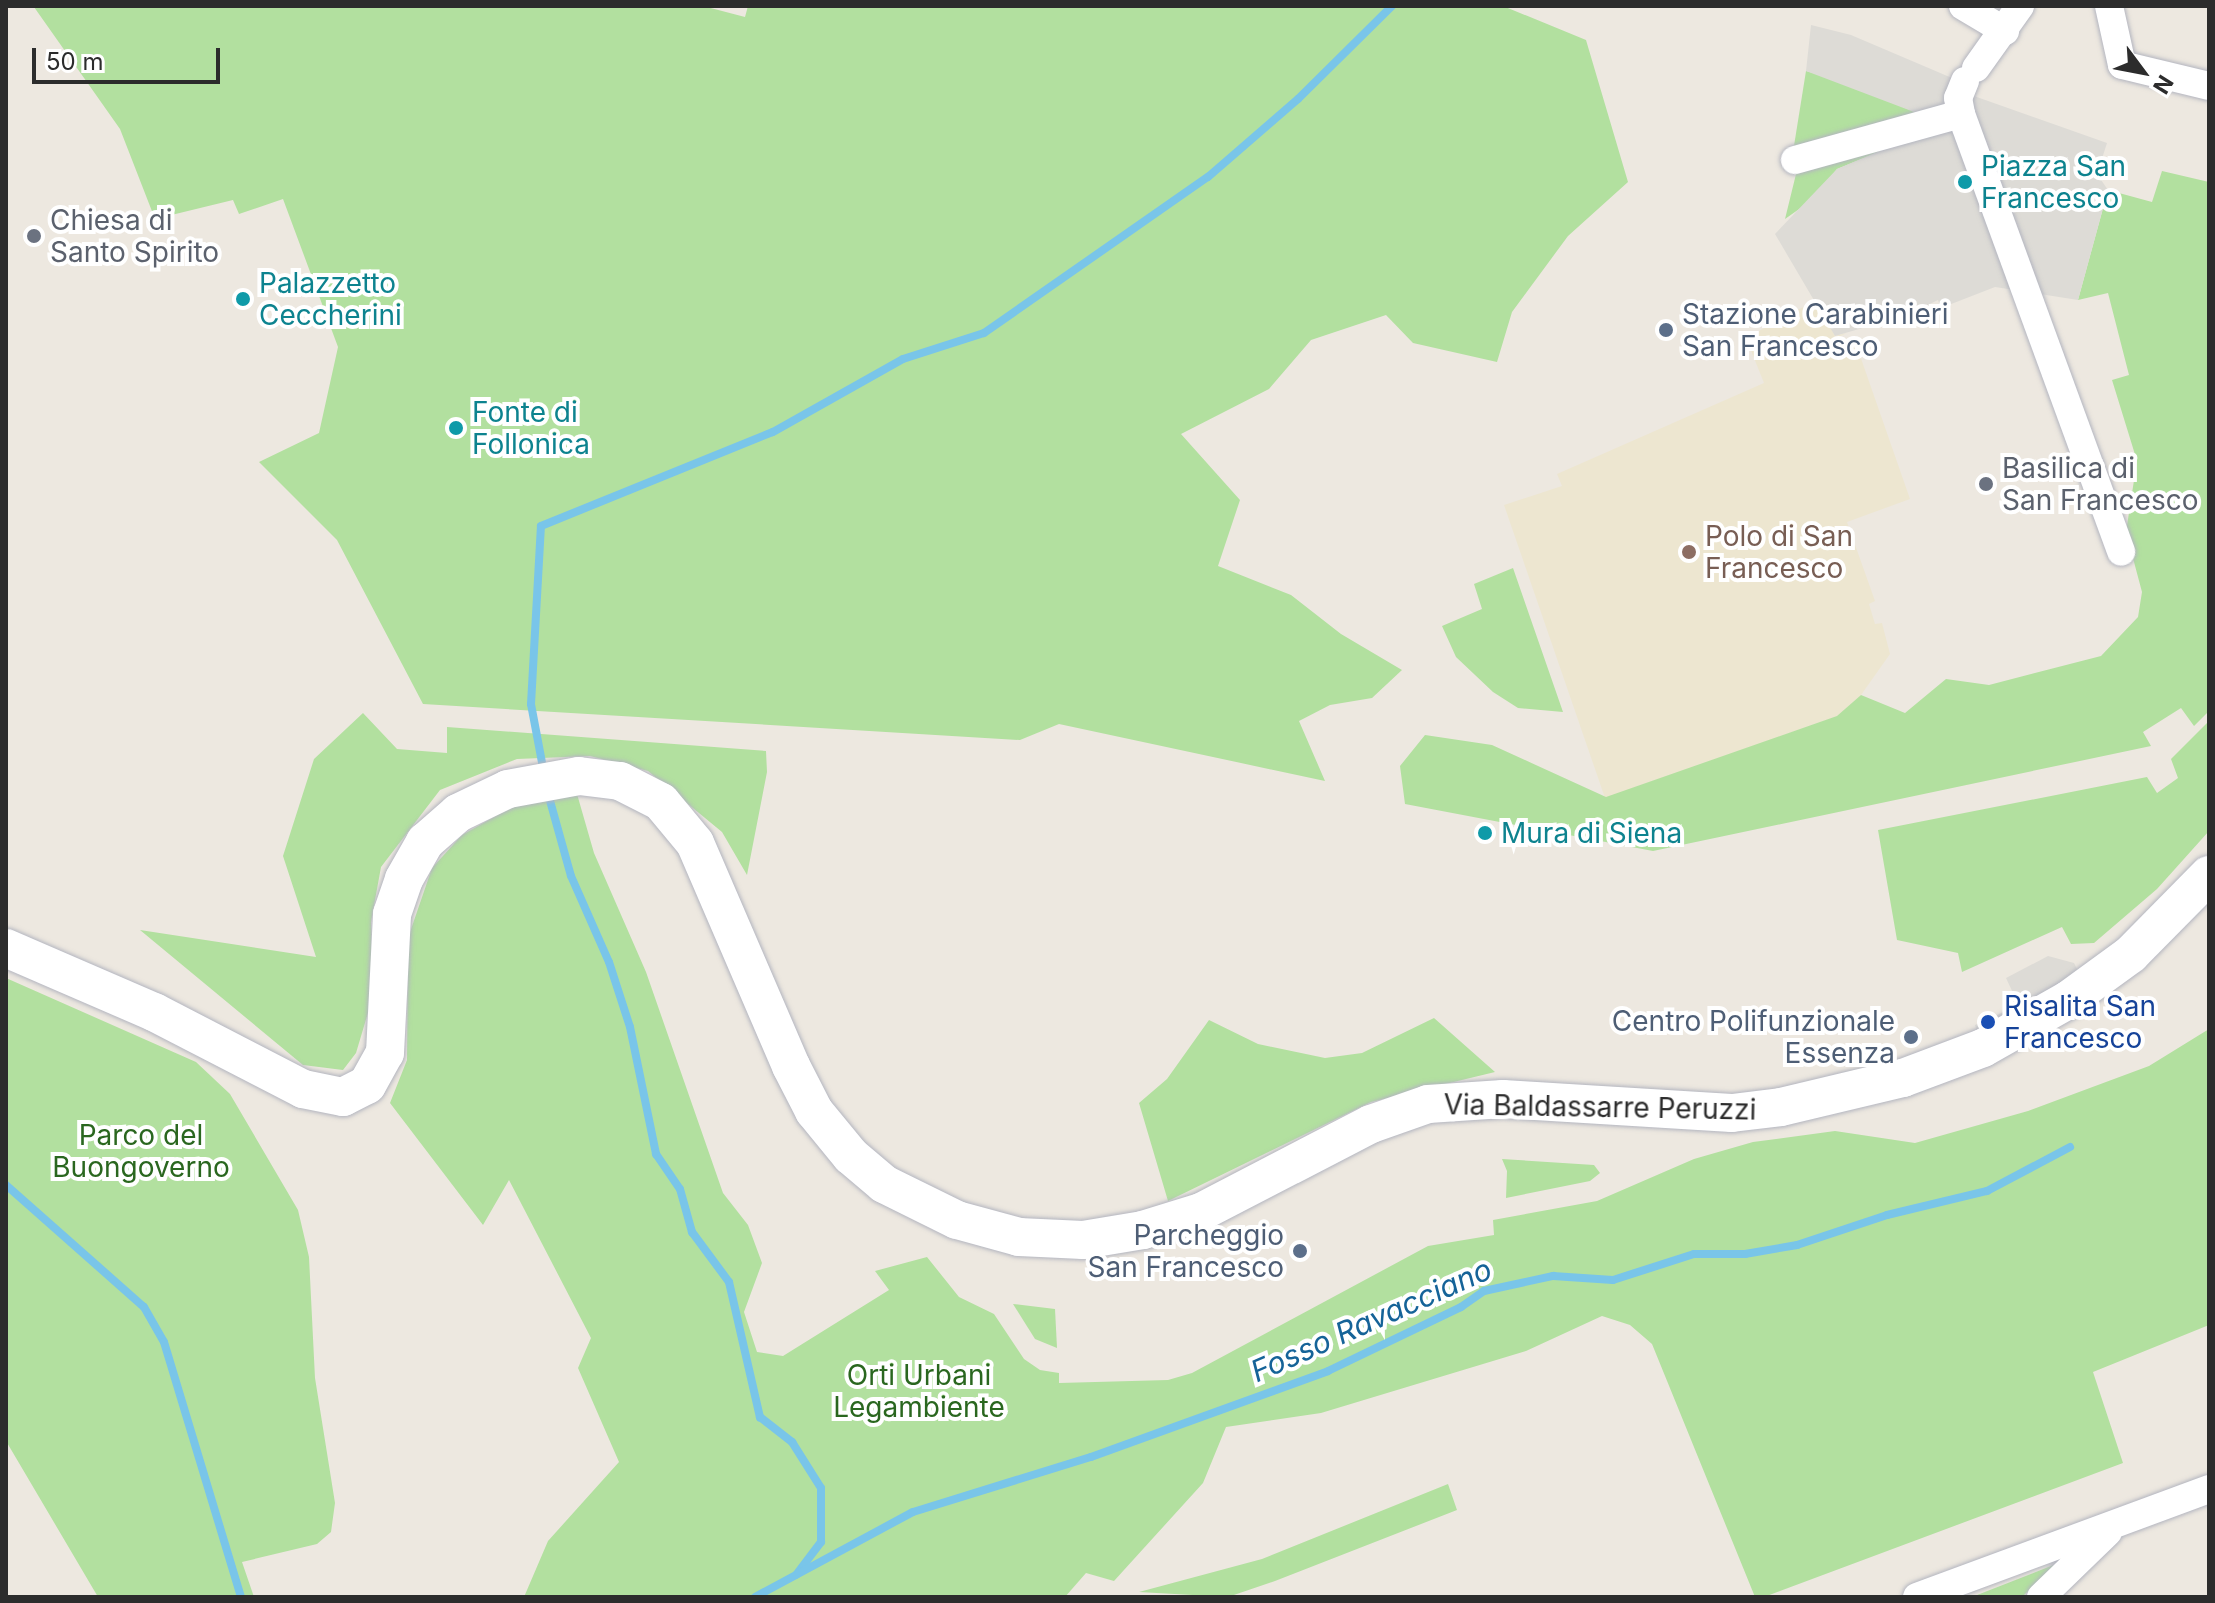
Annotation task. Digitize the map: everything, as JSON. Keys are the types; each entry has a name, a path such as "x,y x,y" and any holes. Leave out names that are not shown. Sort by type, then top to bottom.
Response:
{"street":[{"path":"1963,6 2005,31"},
{"path":"2020,6 2005,31 1971,74 1958,98 1961,114 2029,292 2121,552"},
{"path":"2109,6 2122,65 2209,86"},
{"path":"1795,160 1961,114"},
{"name":"Via Baldassarre Peruzzi","path":"6,948 154,1012 303,1089 343,1097 367,1085 385,1053 392,914 410,865 435,831 458,813 517,786 579,776 641,790 686,830 721,893 791,1066 814,1111 851,1156 884,1184 957,1220 1003,1234 1058,1240 1103,1238 1183,1219 1371,1124 1428,1104 1503,1099 1732,1113 1795,1105 1903,1078 1983,1048 2068,1000 2131,954 2209,875"},
{"path":"1917,1597 2209,1489"},
{"path":"2041,1597 2117,1523"}],"shaded area":[{"name":"Piazza San Francesco","path":"1811,25 1851,35 1952,78 1974,96 2107,143 2097,174 2108,190 2078,300 1995,287 1941,308 1938,300 1907,315 1835,336 1775,234 1837,169 1887,148 1922,115 1806,71"},
{"name":"Polo di San Francesco","path":"1816,300 1835,336 1847,333 1836,338 1841,352 1857,347 1910,499 1847,522 1875,601 1869,604 1875,624 1882,623 1890,654 1861,695 1838,716 1605,798 1504,505 1562,486 1557,474 1764,383 1746,338"},
{"path":"2048,956 2074,963 2080,975 1978,1035 1975,1025 2008,1010 2013,993 2006,978"}],"green space":[{"path":"703,6 745,17 748,6 1503,6 1586,40 1628,182 1568,236 1512,312 1497,362 1413,343 1386,315 1311,340 1269,389 1181,434 1240,500 1218,566 1291,595 1341,634 1402,670 1372,698 1330,705 1299,721 1325,781 1059,724 1020,740 423,704 337,540 259,462 319,433 338,347 283,199 239,214 233,200 155,219 120,129 34,7"},
{"path":"1806,71 1838,80 1922,115 1793,152"},
{"path":"1888,148 1837,169 1812,200 1785,219 1797,170"},
{"path":"2162,171 2209,182 2209,711 2194,726 2181,708 2143,732 2151,746 1653,851 1405,804 1400,766 1425,735 1492,745 1606,797 1837,716 1861,695 1905,713 1946,679 1989,685 2101,656 2138,617 2142,592 2126,532 2137,461 2112,380 2129,375 2108,293 2078,300 2108,190 2152,202"},
{"path":"1513,568 1563,712 1518,708 1493,692 1456,657 1442,626 1482,609 1474,584"},
{"path":"363,713 397,749 447,753 447,727 766,751 767,772 747,875 722,832 648,771 590,756 517,759 440,790 381,867 371,922 373,996 356,1053 343,1070 303,1065 140,930 316,957 283,856 314,759"},
{"path":"2209,721 2209,831 2157,889 2094,943 2071,944 2062,927 1962,972 1958,953 1897,940 1878,830 2147,777 2157,793 2178,778 2171,759"},
{"name":"Orti Urbani Legambiente","path":"577,794 594,853 646,972 723,1193 748,1225 762,1263 744,1312 757,1352 783,1356 889,1290 875,1271 927,1257 959,1297 994,1314 1024,1359 1040,1370 1059,1373 1059,1383 1168,1380 1192,1373 1428,1246 1494,1235 1493,1220 1597,1201 1694,1159 1753,1142 1835,1131 1915,1143 2028,1111 2149,1066 2209,1029 2209,1325 2093,1372 2123,1463 1764,1597 1755,1597 1652,1344 1630,1325 1602,1316 1526,1351 1321,1413 1226,1427 1203,1483 1114,1581 1086,1573 1065,1597 524,1597 548,1541 619,1462 578,1368 591,1338 509,1180 483,1225 390,1103 407,1060 408,938 432,868 462,835 517,804"},
{"name":"Parco del Buongoverno","path":"6,978 196,1062 230,1094 298,1210 309,1257 315,1378 335,1503 331,1532 317,1544 242,1562 254,1597 98,1597 6,1441"},
{"path":"1434,1018 1495,1072 1371,1102 1168,1201 1139,1103 1167,1079 1209,1020 1258,1044 1325,1058 1362,1053"},
{"path":"1502,1159 1594,1165 1600,1173 1590,1181 1506,1198 1507,1171"},
{"path":"1013,1304 1055,1309 1057,1348 1035,1339"},
{"path":"1448,1484 1457,1510 1275,1581 1228,1597 1139,1592 1262,1559"},
{"path":"2056,1564 2022,1597 1972,1597"}],"waterway":[{"path":"544,773 531,704 541,526 773,432 903,359 984,333 1208,177 1298,99 1392,6"},
{"path":"547,790 571,876 609,962 630,1027 656,1154 680,1189 692,1232 729,1282 760,1417 792,1442 821,1488 821,1542 796,1575"},
{"name":"Fosso Ravacciano","path":"755,1597 913,1512 1091,1457 1328,1371 1461,1307 1484,1291 1553,1276 1613,1280 1694,1254 1745,1254 1797,1245 1887,1215 1987,1191 2070,1147"},
{"path":"6,1185 144,1307 164,1342 241,1597"}],"place":[{"name":"Piazza San Francesco","path":"1965,182"},
{"name":"Chiesa di Santo Spirito","path":"34,236"},
{"name":"Palazzetto Ceccherini","path":"243,299"},
{"name":"Stazione Carabinieri San Francesco","path":"1666,330"},
{"name":"Fonte di Follonica","path":"456,428"},
{"name":"Basilica di San Francesco","path":"1986,484"},
{"name":"Polo di San Francesco","path":"1689,552"},
{"name":"Mura di Siena","path":"1485,833"},
{"name":"Risalita San Francesco","path":"1988,1022"},
{"name":"Centro Polifunzionale Essenza","path":"1911,1037"},
{"name":"Parcheggio San Francesco","path":"1300,1251"}]}
